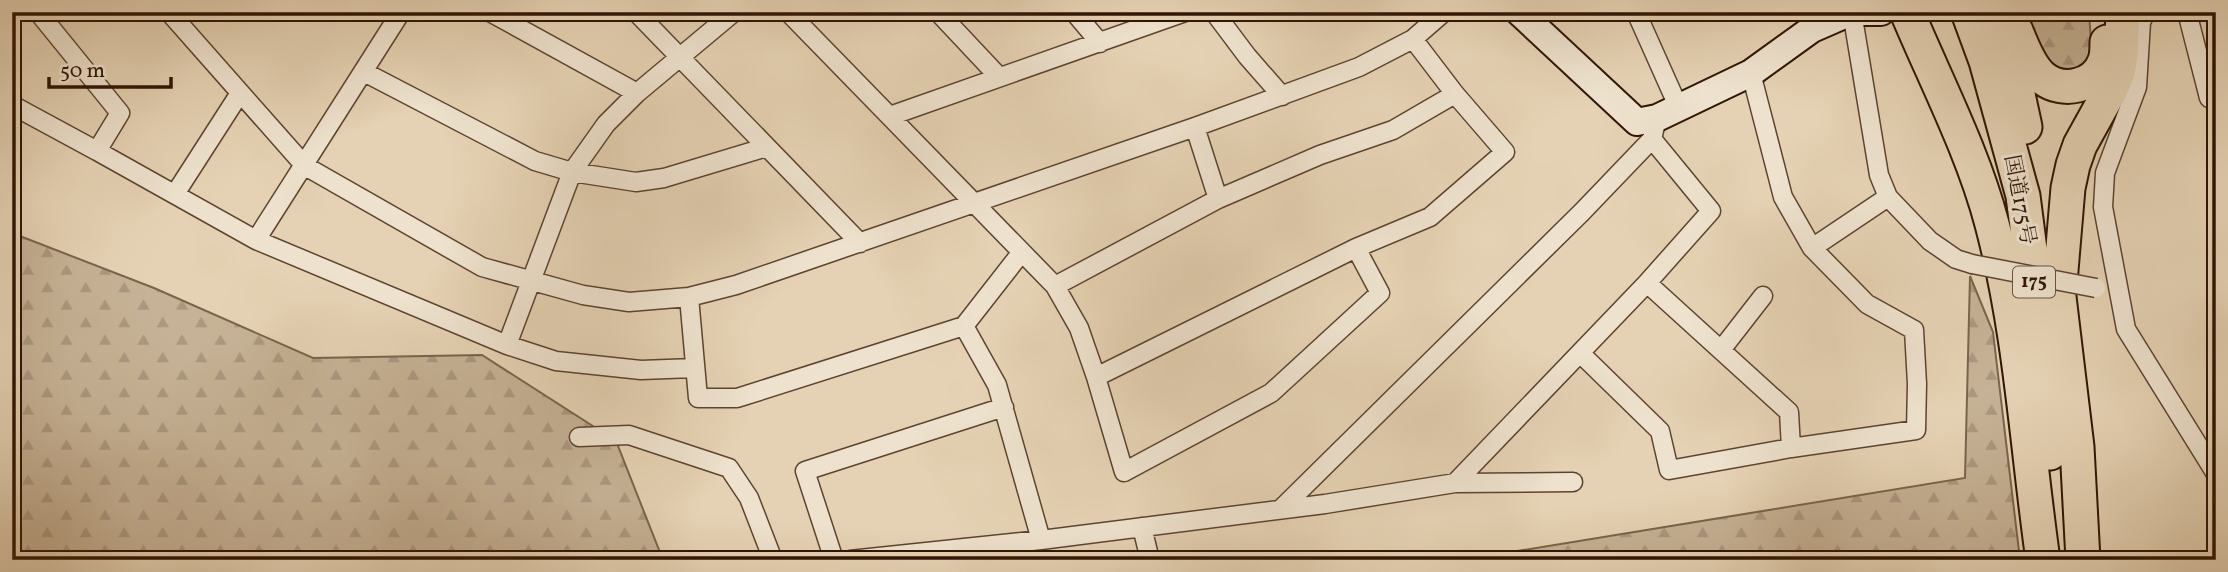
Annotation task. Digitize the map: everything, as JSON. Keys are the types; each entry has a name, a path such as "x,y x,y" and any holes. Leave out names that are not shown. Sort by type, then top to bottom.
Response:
{"highway":[{"path":"1907,12 1979,182 1992,222 2009,298 2043,560"},
{"name":"国道175号","path":"1968,12 1986,61 2023,196 2040,332 2077,555"},
{"name":"国道175号","path":"1992,12 2013,71 2059,294 2077,447 2077,555"},
{"path":"2008,12 2036,70 2052,83 2071,86 2090,80 2104,65 2107,55 2108,12"},
{"path":"2059,294 2068,188 2073,165 2080,145 2118,73 2123,12"}],"street":[{"path":"38,12 120,113 97,151"},
{"path":"169,12 305,166 482,267 583,295 629,302 689,297 736,285 1195,127 1359,67 1413,38 1444,12"},
{"path":"256,240 401,12"},
{"path":"490,12 637,93"},
{"path":"636,12 860,243"},
{"path":"507,345 572,172 606,124 637,93 734,12"},
{"path":"788,12 1055,286 1079,328 1124,472 1270,393 1380,293 1356,248"},
{"path":"938,12 999,77"},
{"path":"1074,12 1100,43"},
{"path":"890,116 1185,12"},
{"path":"1214,12 1282,96"},
{"path":"1518,12 1637,122 1662,121"},
{"path":"1455,483 1647,283 1711,211 1662,121 1636,12"},
{"path":"1282,508 1573,221 1662,121 1751,73 1812,29 1852,12 1879,174 1888,197 1930,241 1955,259 1972,264 2096,288 2116,288"},
{"path":"1860,12 1881,12"},
{"path":"2146,12 2141,22 2137,88 2105,173 2103,207 2116,288 2126,329 2216,474"},
{"path":"2187,12 2209,98"},
{"path":"1096,377 1356,248 1430,217 1505,152 1454,94 1413,38"},
{"path":"364,72 535,161 572,172 636,182 767,146"},
{"path":"1580,353 1660,432 1669,470 1791,448 1916,430 1914,330 1867,304 1812,248 1783,197 1751,73"},
{"path":"174,194 240,93"},
{"path":"1055,286 1218,199 1320,155 1393,130 1454,94"},
{"path":"12,105 256,240 507,345 556,361 641,370 694,368"},
{"path":"1195,127 1218,199"},
{"path":"1812,248 1888,197"},
{"path":"689,297 698,398 737,398 964,326 1021,253"},
{"path":"1647,283 1788,412 1791,448"},
{"path":"1721,350 1763,296"},
{"path":"964,326 997,385 1041,540"},
{"path":"834,560 805,471 1004,407"},
{"path":"579,437 629,435 729,468 749,498 773,560"},
{"path":"850,560 1041,540 1325,504 1455,483 1573,482"},
{"path":"1142,527 1150,560"}],"green space":[{"path":"2024,12 2089,13 2092,55 2082,69 2058,72 2031,42"},
{"path":"12,233 154,288 313,358 482,355 616,441 663,560 12,560"},
{"path":"1970,276 1993,332 2020,560 1462,560 1965,478"}]}
